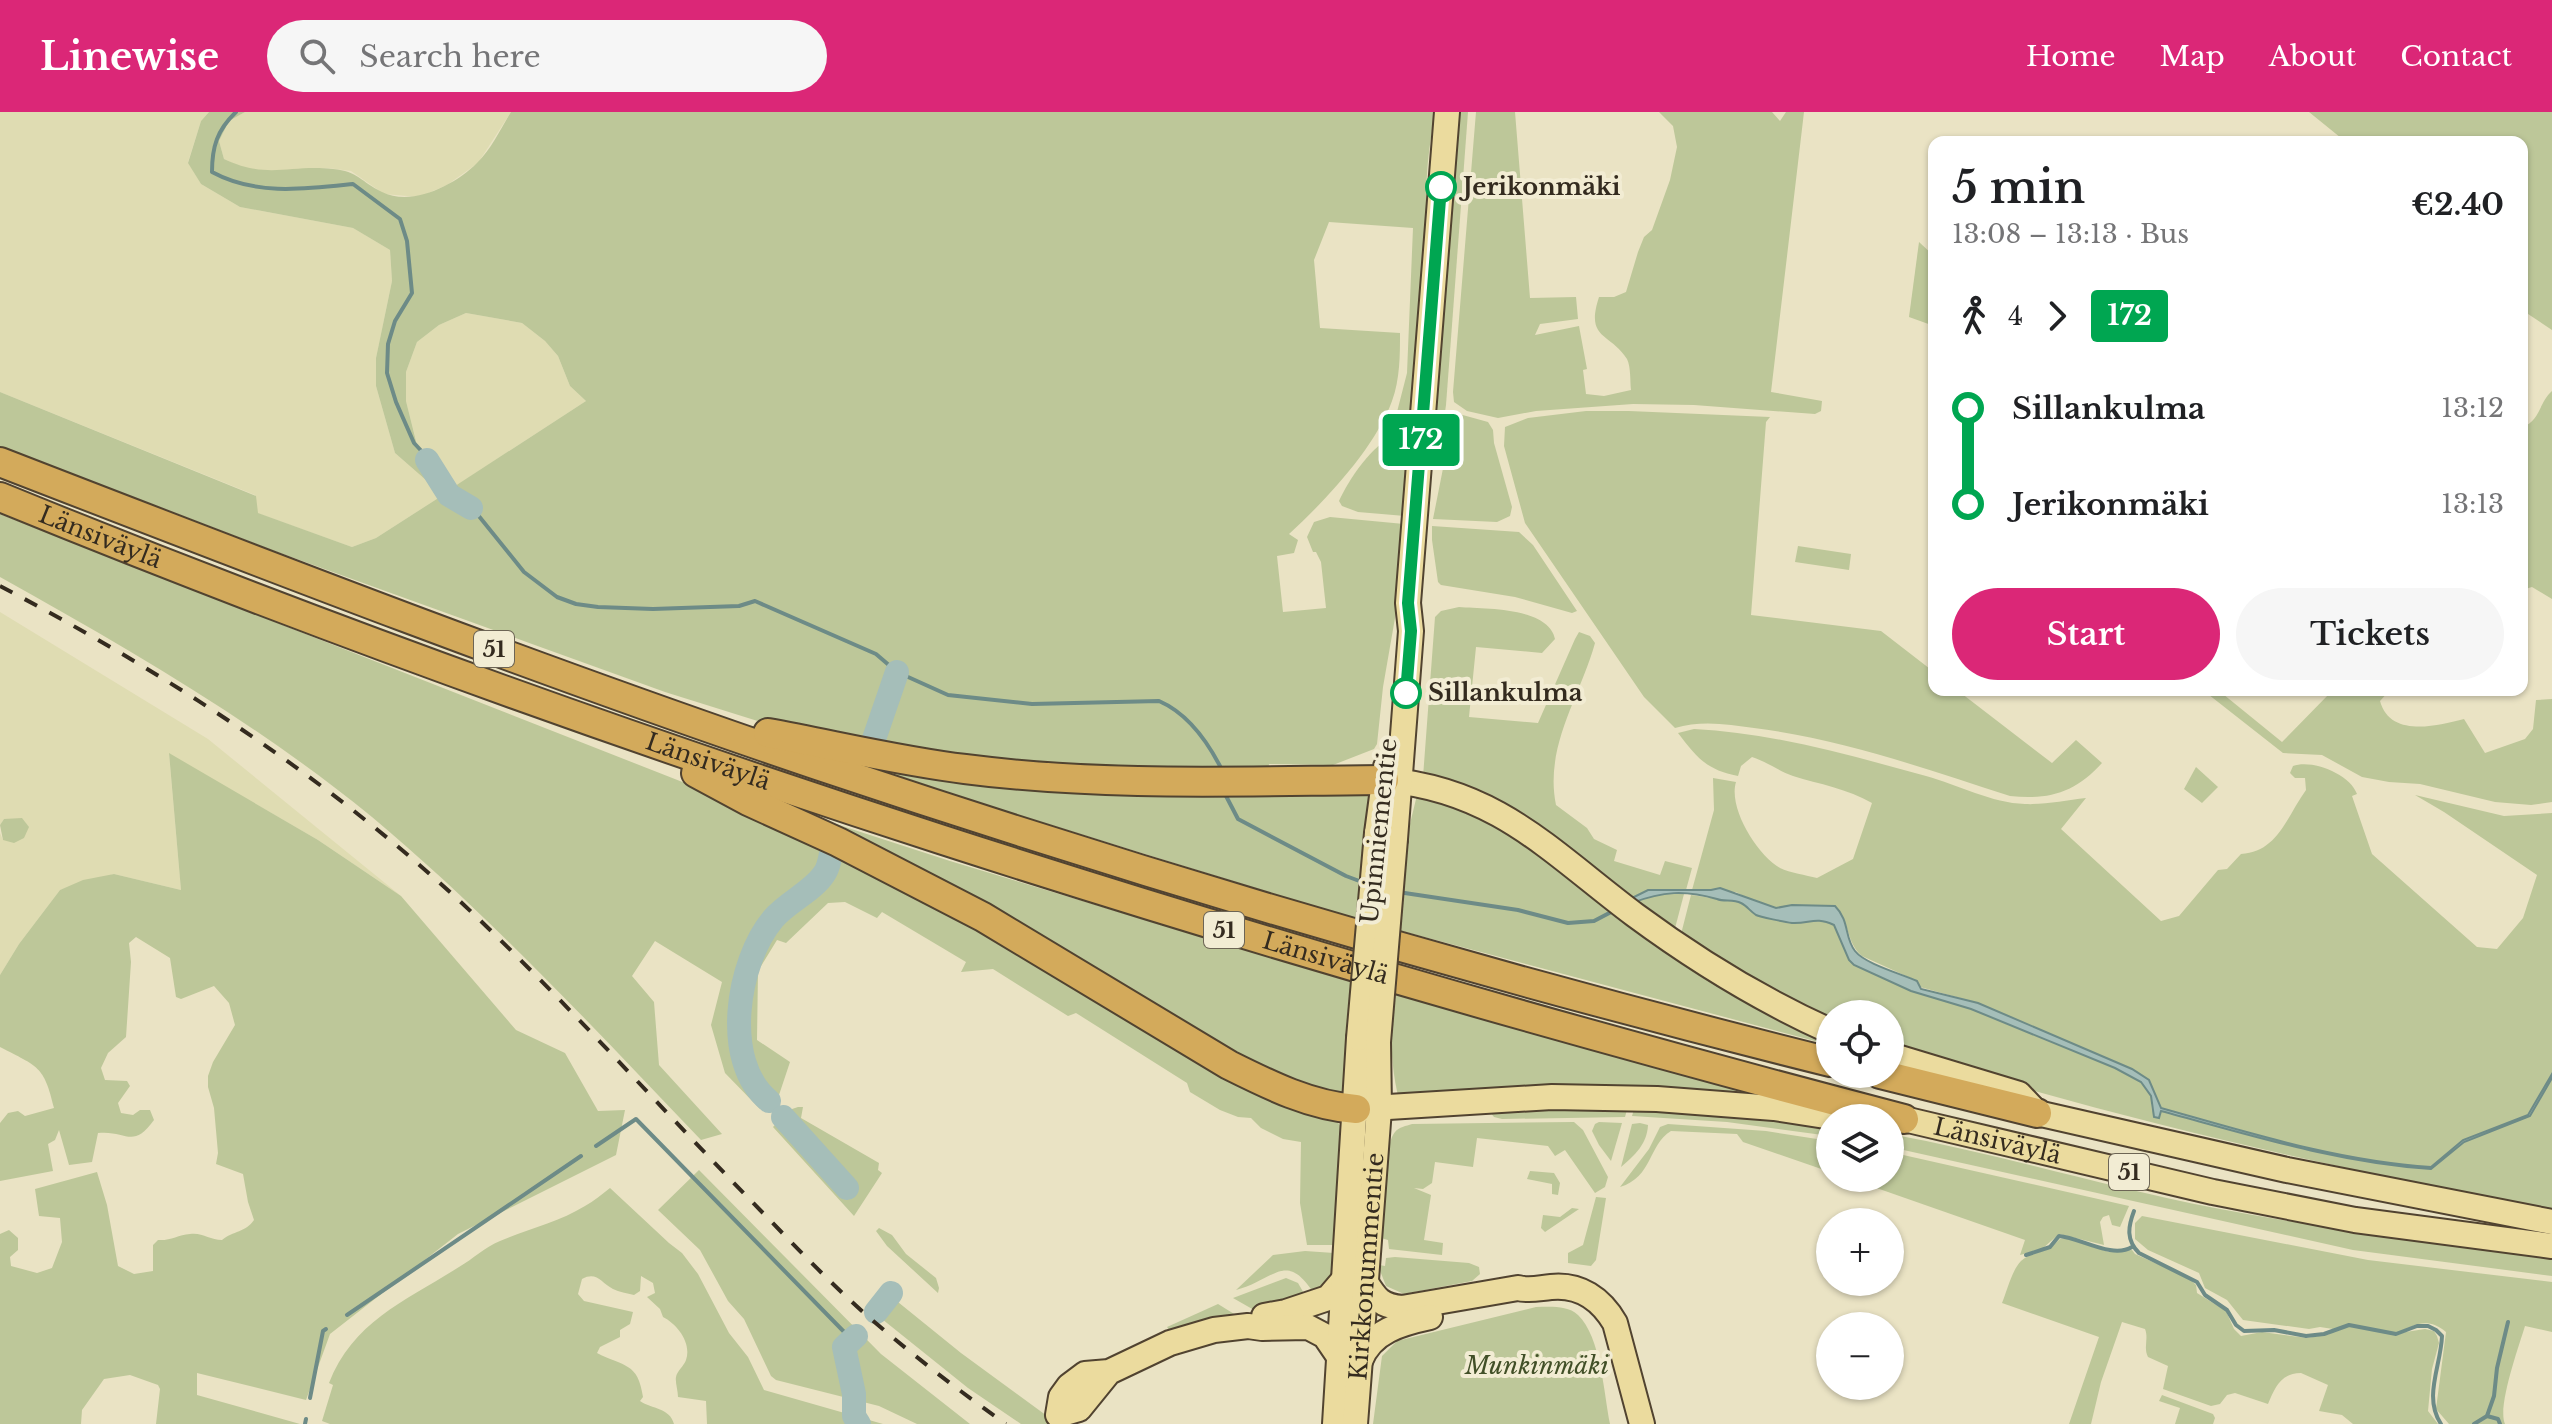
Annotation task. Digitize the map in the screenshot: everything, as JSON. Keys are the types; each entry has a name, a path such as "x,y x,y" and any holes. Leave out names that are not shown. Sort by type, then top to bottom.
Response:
{"highway":[{"name":"Länsiväylä","path":"0,462 305,580 844,774 1169,878 1476,966 1816,1058"},
{"name":"Länsiväylä","path":"0,497 287,611 621,733 1035,871 1310,956 1839,1104"},
{"path":"683,718 965,769 1062,778 1193,783 1392,781"},
{"path":"621,733 748,801 838,842 983,917 1257,1079 1340,1108 1367,1109"},
{"name":"Länsiväylä","path":"1904,1080 2037,1113"}],"main road":[{"name":"Upinniementie","path":"1367,1109 1368,1040 1392,781 1399,626 1408,603 1447,112"},
{"path":"1392,781 1433,787 1485,806 1528,831 1637,916 1723,975 1816,1024"},
{"path":"1904,1059 2019,1094 2037,1113"},
{"path":"1367,1109 1536,1097 1657,1099 1774,1108 1816,1115"},
{"name":"Kirkkonummentie","path":"1355,1424 1350,1361 1367,1109"},
{"name":"Länsiväylä","path":"2037,1113 2287,1170 2552,1222"},
{"name":"Länsiväylä","path":"1904,1122 2213,1192 2355,1220 2552,1246"},
{"path":"1248,1326 1257,1317 1286,1312 1328,1298 1355,1279 1376,1300 1402,1308 1508,1289 1566,1286 1592,1296 1607,1310 1622,1345 1642,1424"},
{"path":"1109,1372 1170,1343 1214,1330 1248,1326 1308,1327 1325,1336 1350,1361 1370,1342 1406,1322 1520,1297 1528,1290"},
{"name":"Kirkkonummentie","path":"1335,1424 1350,1361"}],"shaded area":[{"path":"0,112 209,112 201,121 188,162 201,184 240,207 353,228 390,250 392,281 376,358 376,386 395,453 443,495 376,538 352,547 257,513 255,495 0,392"},
{"path":"245,112 511,112 478,163 447,185 419,197 384,194 351,171 328,168 245,169 224,159 219,141 229,121"},
{"path":"466,313 522,323 558,356 570,386 586,401 451,489 417,444 406,401 406,372 417,342 439,325"},
{"path":"0,612 208,739 401,896 318,840 169,754 181,890 114,874 60,890 0,975 0,833 3,840 4,819 0,825"}],"green space":[{"path":"209,112 245,112 229,121 219,141 224,159 240,165 266,170 341,170 382,192 406,197 445,186 468,171 487,152 511,112 1435,112 1428,167 1429,222 1412,416 1402,424 1397,412 1407,373 1413,228 1329,222 1314,260 1320,328 1400,333 1398,376 1392,401 1374,437 1333,490 1289,534 1298,540 1294,553 1277,556 1283,612 1326,608 1321,562 1307,537 1314,522 1330,517 1404,524 1399,595 1377,744 1374,749 1333,765 1269,764 1268,771 1027,767 764,723 665,692 269,549 0,446 0,392 256,496 258,513 352,547 376,538 443,495 395,453 376,386 376,358 392,281 390,250 353,228 240,207 201,184 188,163 201,121","holes":["466,313 522,323 558,356 570,386 586,401 452,488 417,445 406,401 406,372 417,342 439,325"]},
{"path":"1459,112 1468,112 1446,405 1439,453 1433,464 1431,461"},
{"path":"1476,112 1515,112 1530,298 1576,297 1578,319 1540,324 1535,335 1579,326 1587,369 1583,370 1586,394 1604,396 1631,390 1627,359 1597,328 1595,311 1599,297 1614,297 1626,292 1638,252 1644,237 1652,230 1670,180 1677,147 1673,126 1659,112 1772,112 1780,121 1786,112 1804,112 1771,392 1822,401 1821,411 1815,414 1633,404 1536,411 1498,418 1467,411 1454,402"},
{"path":"2309,112 2552,112 2552,330 2528,314 2528,136 2339,136"},
{"path":"1919,242 1928,250 1928,324 1909,317"},
{"path":"2552,391 2552,599 2532,587 2528,588 2528,424"},
{"path":"1586,411 1770,417 1766,422 1751,615 1881,631 1928,667 1928,696 1965,696 2052,763 2076,740 2102,763 2082,781 2060,792 2037,797 2010,796 1819,739 1724,724 1704,723 1675,728 1644,697 1525,523 1504,446 1505,427 1528,418"},
{"path":"1459,414 1488,422 1493,430 1512,507 1510,516 1497,522 1433,519 1453,418"},
{"path":"1395,437 1402,438 1409,446 1405,516 1358,512 1342,506 1339,501 1362,463 1378,446"},
{"path":"0,514 685,783 826,847 1336,1120 1341,1127 1343,1143 1336,1245 1307,1245 1300,1203 1301,1142 1283,1139 1261,1128 1251,1118 1220,1110 1190,1092 1187,1083 1076,1013 1068,1016 993,969 961,972 966,962 882,912 877,918 845,902 828,903 786,943 777,940 758,971 757,1040 790,1062 778,1098 770,1095 760,1109 725,1073 711,1025 722,982 655,941 632,976 654,1002 659,1065 722,1134 701,1140 499,933 372,817 238,719 144,660 0,577"},
{"path":"1432,526 1519,532 1533,545 1577,611 1572,613 1515,597 1441,585 1438,582"},
{"path":"1798,546 1851,554 1849,570 1795,562"},
{"path":"1459,607 1529,615 1550,629 1555,639 1542,653 1476,647 1469,717 1538,723 1579,632 1590,636 1595,643 1559,742 1554,784 1556,805 1587,828 1594,839 1617,850 1614,861 1660,875 1665,861 1692,868 1686,890 1648,890 1628,900 1423,777 1435,617 1441,611"},
{"path":"2210,696 2225,696 2282,742 2327,696 2385,696 2380,701 2385,713 2404,725 2428,726 2464,719 2485,753 2525,739 2533,729 2536,700 2552,699 2552,802 2531,805 2495,802 2420,784 2362,777 2322,755 2283,753"},
{"path":"1694,729 1753,735 1811,746 2013,803 2040,804 2086,798 2061,829 2161,921 2179,916 2218,870 2227,869 2241,854 2254,852 2273,840 2306,790 2305,778 2295,778 2290,773 2293,766 2301,764 2330,770 2347,780 2357,794 2352,796 2372,854 2477,947 2497,949 2523,918 2537,875 2415,795 2504,816 2552,813 2552,1074 2528,1115 2463,1140 2431,1167 2328,1152 2160,1108 2158,1099 2132,1069 1978,1003 1920,987 1917,981 1862,956 1853,945 1835,906 1792,905 1776,908 1736,892 1692,890 1714,810 1713,778 1736,782 1736,805 1740,817 1754,842 1771,862 1784,870 1817,878 1853,859 1872,803 1843,790 1793,776 1752,757 1741,766 1738,776 1718,770 1697,756 1678,733"},
{"path":"817,749 1370,792 1361,893 1402,901 1409,828 1417,795 1484,814 1816,1031 1816,1041 1349,917 999,809"},
{"path":"169,753 318,840 401,896 516,1030 565,1053 598,1111 625,1110 616,1155 458,1234 330,1334 306,1400 197,1373 197,1395 300,1424 156,1424 158,1385 130,1375 104,1379 82,1410 81,1424 0,1424 0,1234 9,1230 18,1238 18,1250 10,1257 11,1266 37,1273 52,1268 62,1242 60,1218 39,1216 35,1189 97,1172 107,1205 118,1266 134,1274 153,1271 153,1245 158,1240 194,1234 222,1240 254,1220 243,1174 216,1164 214,1108 208,1076 235,1025 229,1003 214,986 181,999 176,997 170,958 136,937 129,943 131,962 126,1037 108,1053 101,1068 105,1080 127,1081 130,1086 118,1103 121,1113 133,1115 140,1110 150,1110 154,1120 134,1137 98,1133 92,1162 69,1165 59,1130 55,1140 48,1144 53,1171 0,1181 0,1123 8,1113 18,1111 25,1116 54,1108 47,1083 38,1069 0,1047 0,975 60,890 83,880 114,874 181,890"},
{"path":"2196,767 2218,787 2202,803 2184,789"},
{"path":"756,798 950,861 1355,983 1349,1093 1327,1092 1263,1070"},
{"path":"22,818 29,827 24,838 14,843 3,840 0,825 4,819"},
{"path":"1656,893 1684,894 1674,932 1632,903"},
{"path":"1691,895 1740,902 1766,918 1792,923 1815,919 1834,925 1854,965 2004,1021 2115,1068 2141,1082 2151,1096 2152,1111 2362,1161 2431,1169 2464,1142 2530,1116 2552,1078 2552,1211 2219,1139 1971,1073 1904,1051 1904,1000 1816,1000 1816,1014 1680,938"},
{"path":"1396,995 1752,1093 1764,1099 1398,1096 1392,1046"},
{"path":"1628,1106 1625,1117 1502,1119 1490,1112 1527,1107"},
{"path":"1635,1106 1816,1124 1816,1134 1727,1122 1632,1116"},
{"path":"803,1107 801,1118 879,1163 878,1170 882,1173 854,1216 773,1127 789,1110"},
{"path":"1574,1122 1583,1130 1608,1177 1605,1187 1595,1193 1565,1150 1555,1156 1548,1146 1477,1138 1473,1167 1435,1162 1432,1183 1423,1189 1414,1188 1431,1195 1424,1240 1443,1243 1442,1255 1389,1249 1388,1240 1381,1238 1388,1152 1398,1129 1412,1124"},
{"path":"1599,1122 1622,1123 1611,1161 1592,1131"},
{"path":"1632,1124 1648,1125 1643,1143 1621,1167"},
{"path":"1668,1124 1766,1131 1816,1139 1816,1167 1743,1142 1737,1134 1671,1131 1658,1144 1639,1176 1620,1187 1649,1149 1660,1127"},
{"path":"1904,1137 2174,1200 2257,1216 2552,1255 2552,1276 2353,1250 1904,1150"},
{"path":"1904,1155 2129,1206 2120,1227 2112,1225 2109,1215 2103,1217 2100,1222 2104,1245 2059,1234 2042,1249 2020,1255 2025,1240 1888,1192 1904,1192"},
{"path":"699,1170 881,1354 970,1424 917,1424 879,1406 776,1380 771,1376 744,1319 728,1301 700,1250 658,1210"},
{"path":"1530,1171 1554,1173 1560,1183 1558,1195 1552,1194 1552,1184 1527,1179"},
{"path":"610,1188 682,1253 698,1274 729,1333 748,1357 764,1390 883,1424 707,1424 706,1401 678,1397 676,1377 686,1360 687,1347 678,1329 663,1317 660,1309 647,1297 655,1293 653,1283 641,1276 640,1291 634,1295 615,1290 591,1276 582,1279 578,1294 584,1301 633,1312 630,1324 620,1330 620,1337 600,1347 597,1353 633,1371 641,1386 643,1397 640,1401 665,1412 674,1424 330,1424 322,1421 333,1385 329,1383 339,1362 352,1343 384,1314 495,1244 575,1212"},
{"path":"1596,1197 1606,1198 1596,1260 1591,1266 1568,1263 1568,1253 1583,1245"},
{"path":"1572,1208 1579,1209 1545,1232 1541,1228 1543,1215 1560,1217"},
{"path":"2142,1216 2368,1260 2552,1282 2552,1332 2525,1326 2506,1391 2505,1424 2449,1424 2436,1409 2446,1332 2434,1325 2422,1324 2399,1333 2425,1329 2434,1331 2437,1336 2439,1343 2432,1369 2428,1411 2438,1424 2353,1424 2342,1415 2319,1411 2328,1385 2301,1373 2284,1378 2268,1404 2235,1393 2227,1395 2220,1404 2211,1406 2163,1389 2168,1366 2148,1357 2145,1329 2122,1322 2101,1382 2091,1424 2069,1424 2099,1337 2002,1303 2012,1275 2021,1261 2049,1248 2060,1239 2066,1238 2109,1252 2132,1250 2189,1278 2196,1285 2197,1293 2226,1311 2234,1329 2241,1336 2262,1332 2307,1338 2330,1334 2333,1329 2243,1320 2227,1300 2205,1288 2199,1273 2148,1250 2135,1239 2135,1223"},
{"path":"879,1228 892,1235 906,1254 936,1278 938,1293 887,1246 876,1231"},
{"path":"1305,1251 1334,1253 1332,1282 1315,1295 1296,1273 1288,1271 1236,1290 1273,1255"},
{"path":"1386,1258 1469,1263 1479,1267 1480,1274 1472,1281 1404,1294 1386,1286 1379,1268 1379,1265 1385,1266"},
{"path":"1286,1278 1298,1283 1306,1297 1254,1310 1233,1298"},
{"path":"893,1298 961,1353 1058,1424 1021,1424 968,1388 877,1315"},
{"path":"1218,1304 1239,1317 1169,1330 1167,1327"},
{"name":"Munkinmäki","path":"1536,1307 1569,1310 1586,1325 1597,1351 1610,1424 1373,1424 1382,1356 1397,1341"},
{"path":"2162,1395 2213,1414 2213,1424 2175,1424 2180,1408 2159,1401"}],"water":[{"path":"1720,888 1776,908 1792,905 1835,906 1843,917 1849,940 1860,956 1917,981 1921,989 1978,1003 2132,1069 2149,1080 2161,1108 2294,1145 2362,1159 2431,1167 2463,1140 2528,1115 2552,1074 2552,1078 2530,1116 2464,1142 2431,1169 2396,1166 2328,1154 2161,1111 2159,1118 2154,1117 2151,1096 2141,1082 2115,1068 1971,1009 1911,991 1854,965 1834,925 1822,921 1792,923 1767,918 1756,915 1738,902 1695,894 1664,894 1632,903 1628,900 1648,890"}],"waterway":[{"path":"236,112 217,139 212,172 229,180 264,188 299,189 353,184 400,219 407,241 412,293 395,321 388,344 387,373 396,402 414,443 457,489 524,572 557,597 598,607 653,609 739,606 755,601 876,654 897,672 948,695 1032,704 1159,701 1188,721 1222,770"},
{"path":"427,460 449,495 471,508"},
{"path":"874,739 897,672"},
{"path":"1225,794 1238,819 1362,882"},
{"path":"769,1101 754,1084 744,1062 740,1038 743,985 750,960 773,919 819,880 827,869 832,850"},
{"path":"1398,892 1518,910 1568,923 1594,921 1615,910"},
{"path":"783,1117 847,1188"},
{"path":"596,1146 636,1119 852,1340"},
{"path":"347,1315 581,1156"},
{"path":"2134,1211 2129,1233 2139,1253 2197,1282 2205,1295 2227,1310 2236,1325 2244,1331 2274,1330 2306,1336 2324,1334 2349,1325 2396,1334 2417,1326 2436,1330 2442,1336 2433,1403 2441,1424"},
{"path":"2026,1255 2050,1247 2059,1236 2115,1251 2132,1247"},
{"path":"876,1312 891,1293"},
{"path":"2474,1424 2487,1416 2494,1396 2508,1322"},
{"path":"310,1398 323,1331 326,1329"},
{"path":"856,1336 844,1347 854,1394 854,1416 859,1424"},
{"path":"2487,1416 2498,1419 2500,1424"},
{"path":"305,1424 306,1419"}],"railway":[{"path":"0,586 193,698 316,782 375,828 486,926 842,1293 920,1360 1006,1424"}],"bus line":[{"name":"172","path":"1406,693 1411,631 1408,603 1441,187"}],"place":[{"name":"Jerikonmäki","path":"1441,187"},
{"name":"Sillankulma","path":"1406,693"}]}
